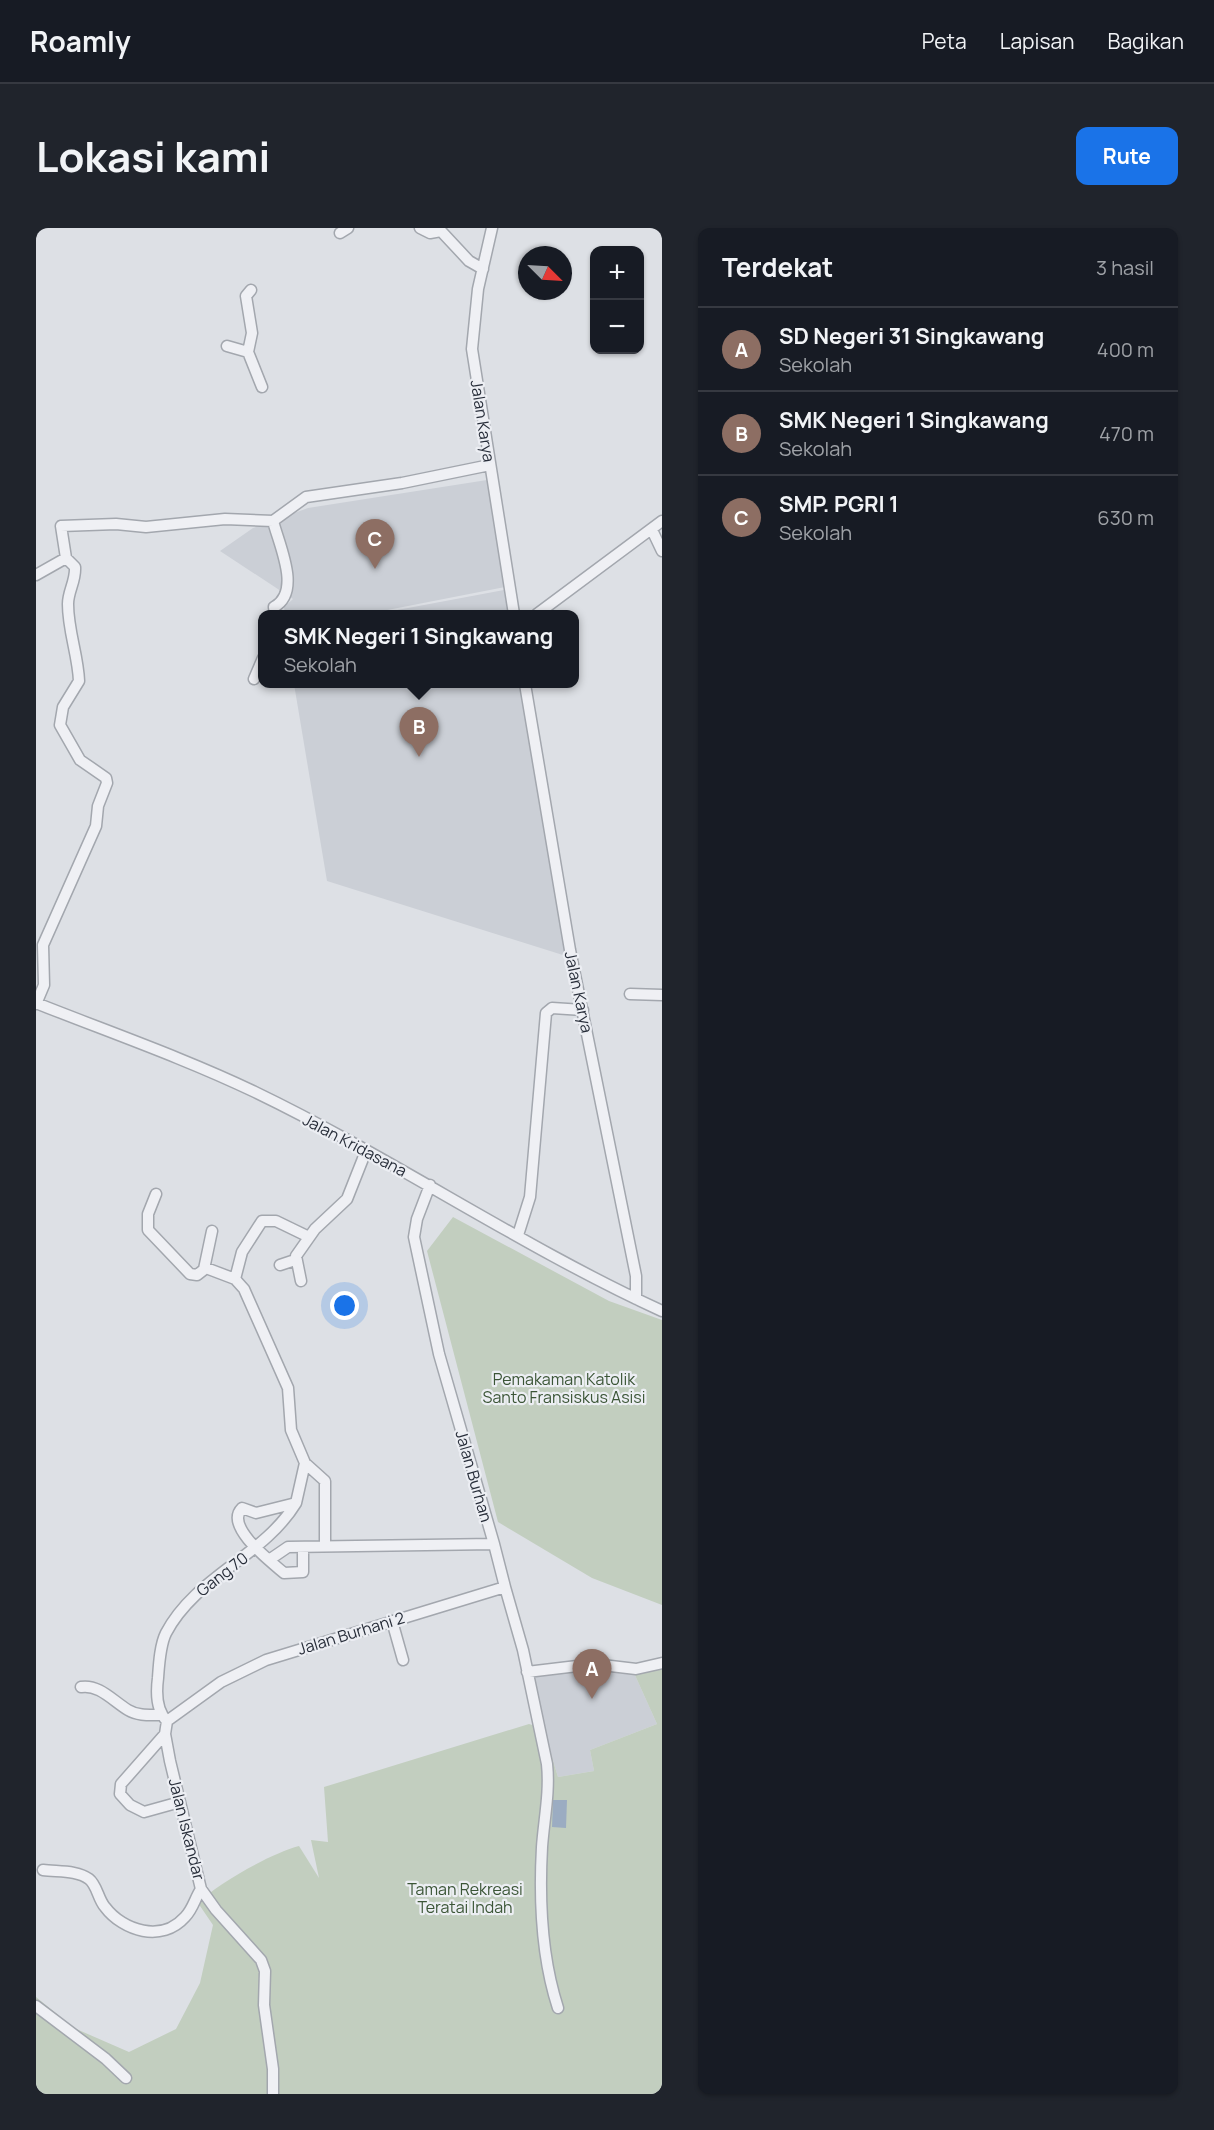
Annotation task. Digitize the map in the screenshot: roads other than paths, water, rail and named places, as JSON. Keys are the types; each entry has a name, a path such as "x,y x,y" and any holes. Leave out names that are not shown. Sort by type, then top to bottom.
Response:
{"street":[{"path":"420,228 430,233 441,231 469,261 483,269"},
{"name":"Jalan Karya","path":"492,228 474,315 472,349 513,610"},
{"path":"251,290 246,296 252,333 248,352 262,387"},
{"path":"227,346 248,352"},
{"path":"36,1003 44,985 43,945 96,826 97,814 107,781 80,760 60,725 63,707 79,681 70,637 68,605 75,578 75,567 66,558 61,526 116,524 146,528 225,519 273,521 306,497 402,483 490,465"},
{"path":"273,521 288,587 285,598 275,610"},
{"path":"543,610 662,521"},
{"path":"652,530 662,550"},
{"path":"36,575 66,558"},
{"path":"254,679 258,670"},
{"name":"Jalan Karya","path":"526,688 570,950 636,1276 636,1299"},
{"path":"630,994 662,995"},
{"name":"Jalan Kridasana","path":"36,1003 221,1076 366,1150 518,1235 662,1311"},
{"path":"518,1235 530,1197 546,1013 552,1008 583,1010"},
{"path":"280,1264 295,1260 309,1237 347,1199 366,1150"},
{"name":"Jalan Burhan","path":"269,1560 283,1549 325,1546 494,1544 439,1354 414,1237 417,1219 430,1185"},
{"path":"156,1194 147,1221 150,1234 190,1274 197,1275 204,1269 212,1231"},
{"path":"235,1279 242,1252 262,1221 276,1221 309,1237"},
{"path":"295,1260 301,1281"},
{"path":"204,1269 235,1279 253,1306 275,1363 286,1383 291,1430 305,1463 325,1481 325,1546"},
{"path":"303,1548 301,1574 284,1573 255,1548 237,1522 240,1509 256,1513 296,1503 305,1463"},
{"name":"Gang 70","path":"164,1718 157,1691 165,1634 197,1593 255,1548 285,1520 296,1503"},
{"path":"494,1544 527,1672 549,1779 542,1853 541,1919 548,1976 558,2008"},
{"name":"Jalan Burhani 2","path":"164,1718 221,1682 266,1660 505,1587"},
{"path":"392,1621 403,1660"},
{"path":"527,1672 594,1664 636,1669 662,1663"},
{"path":"81,1687 94,1687 132,1712 164,1718"},
{"name":"Jalan Iskandar","path":"164,1718 165,1734 201,1889 216,1910 261,1960 265,1971 264,2006 273,2069 273,2094"},
{"path":"165,1734 121,1784 120,1794 130,1805 144,1812 180,1802"},
{"path":"44,1870 84,1876 94,1884 99,1898 113,1917 129,1926 150,1933 170,1928 185,1917 201,1889"},
{"path":"36,2006 106,2059 126,2078"}],"water":[{"path":"553,1800 567,1800 566,1828 552,1827"}],"place":[{"name":"SMP. PGRI 1","path":"375,569"},
{"name":"SMK Negeri 1 Singkawang","path":"419,757"},
{"name":"SD Negeri 31 Singkawang","path":"592,1699"}],"park label":[{"name":"Pemakaman Katolik Santo Fransiskus Asisi","path":"564,1388"},
{"name":"Taman Rekreasi Teratai Indah","path":"465,1898"}]}
